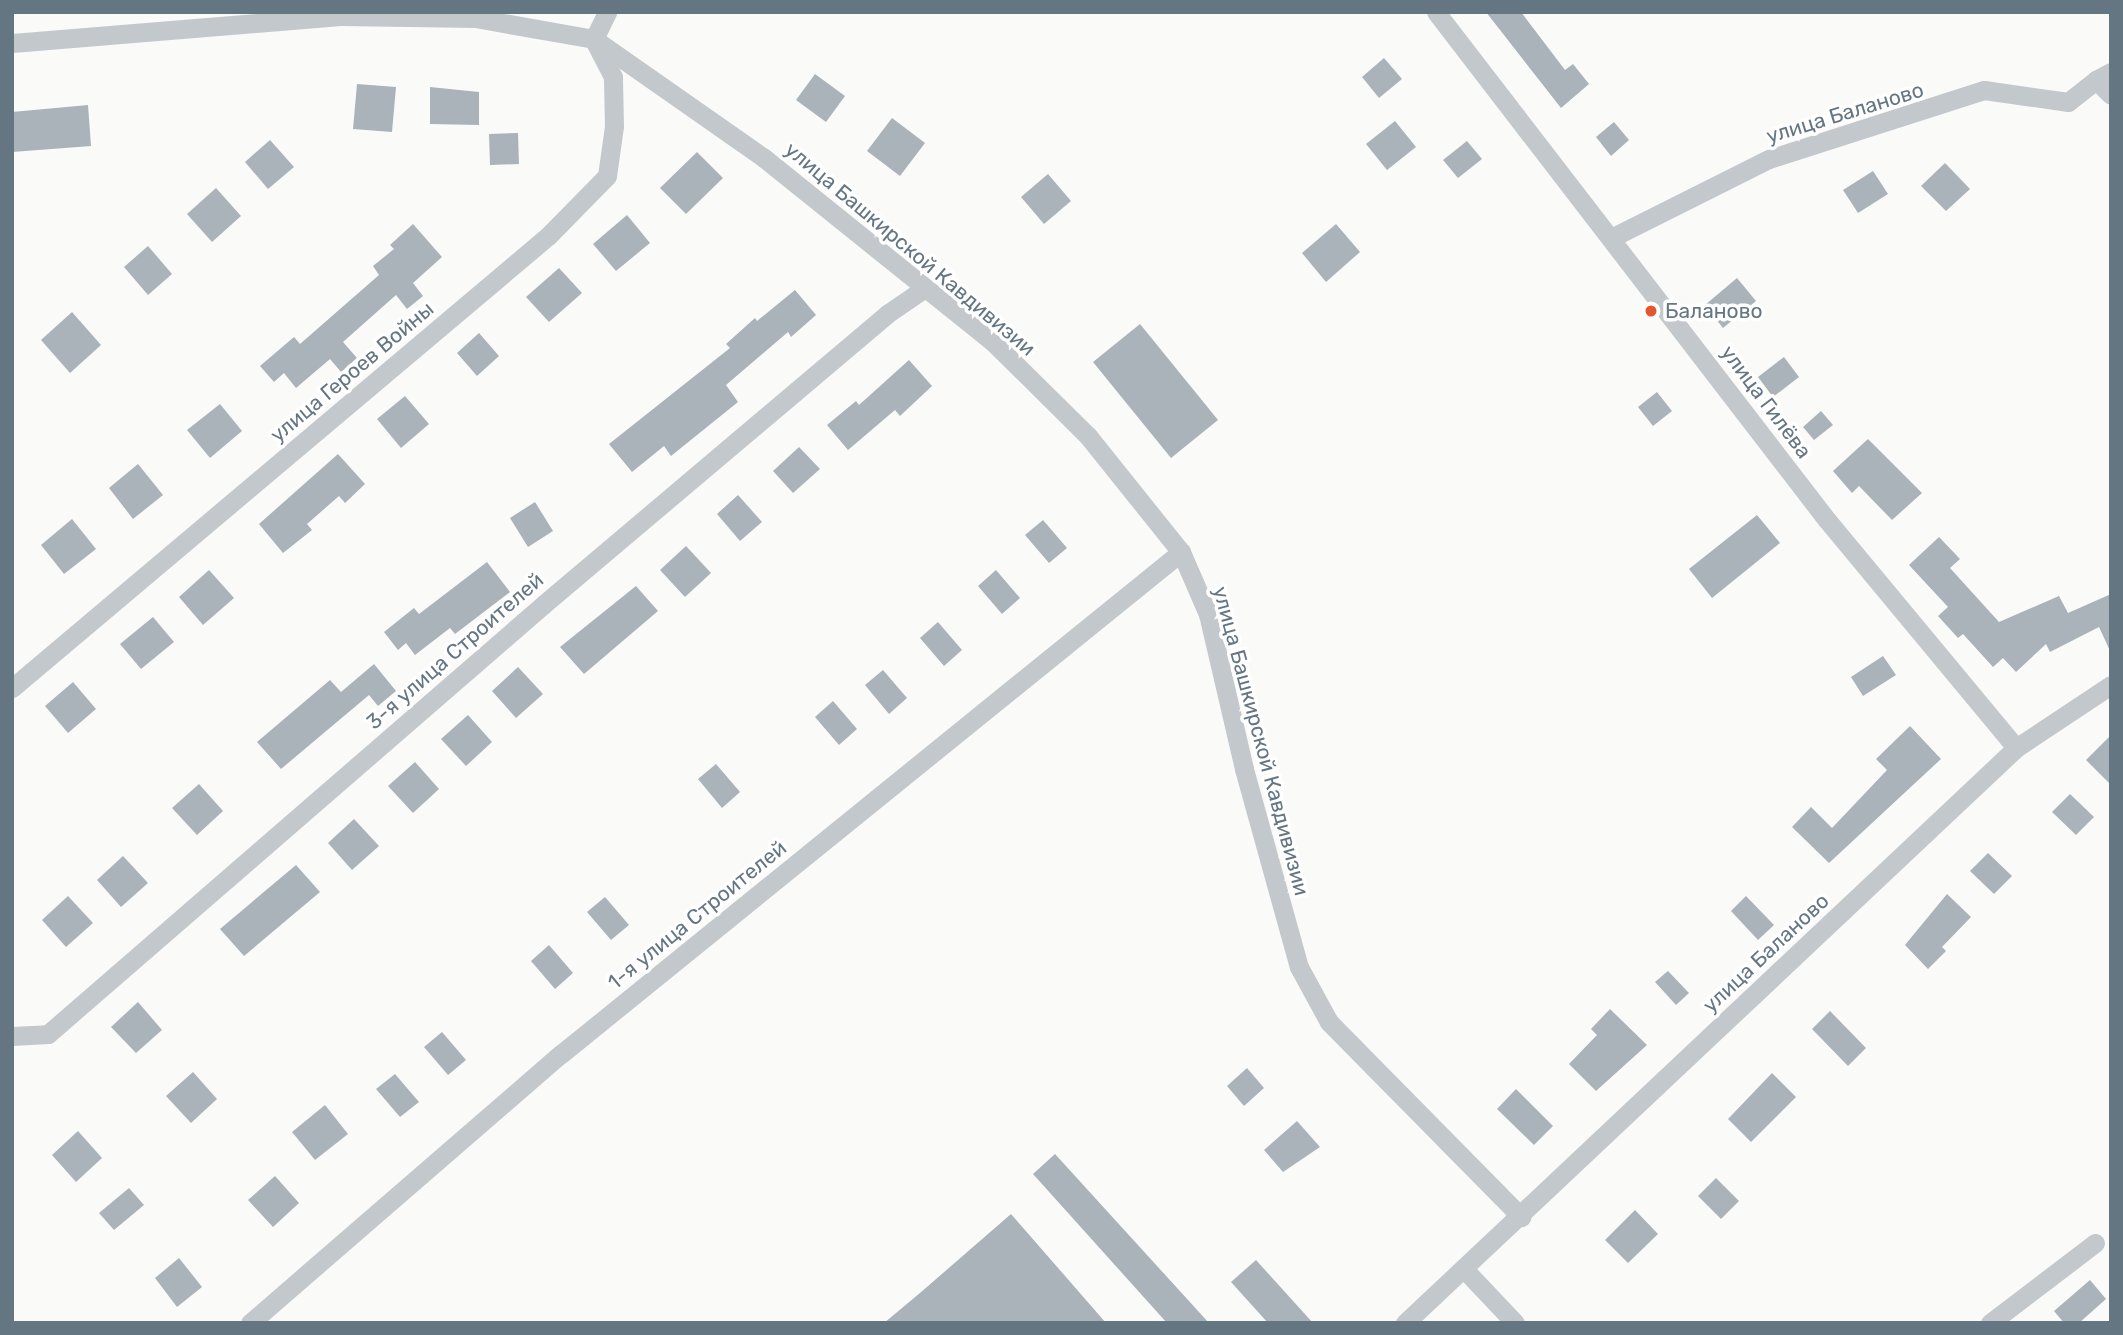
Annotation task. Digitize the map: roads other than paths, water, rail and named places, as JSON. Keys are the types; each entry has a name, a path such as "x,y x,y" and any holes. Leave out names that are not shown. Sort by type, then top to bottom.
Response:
{"street":[{"path":"594,39 607,12"},
{"name":"улица Гилёва","path":"1436,12 1613,237 1827,520 2016,748"},
{"name":"улица Башкирской Кавдивизии","path":"12,43 340,16 475,18 594,39 764,158 992,341 1088,436 1181,552 1208,614 1244,769 1299,967 1329,1022 1521,1217"},
{"name":"улица Героев Войны","path":"12,688 548,236 607,176 614,126 613,77 594,39"},
{"name":"улица Баланово","path":"1613,237 1769,159 1984,90 2068,102 2103,76 2111,95"},
{"name":"3-я улица Строителей","path":"12,1036 48,1034 544,604 887,314 925,288"},
{"name":"1-я улица Строителей","path":"250,1323 561,1054 1181,552"},
{"name":"улица Баланово","path":"1405,1323 1521,1217 2016,748 2111,685"},
{"path":"1990,1323 2095,1243"},
{"path":"1464,1269 1515,1323"}],"place":[{"name":"Баланово","path":"1651,311"}]}
